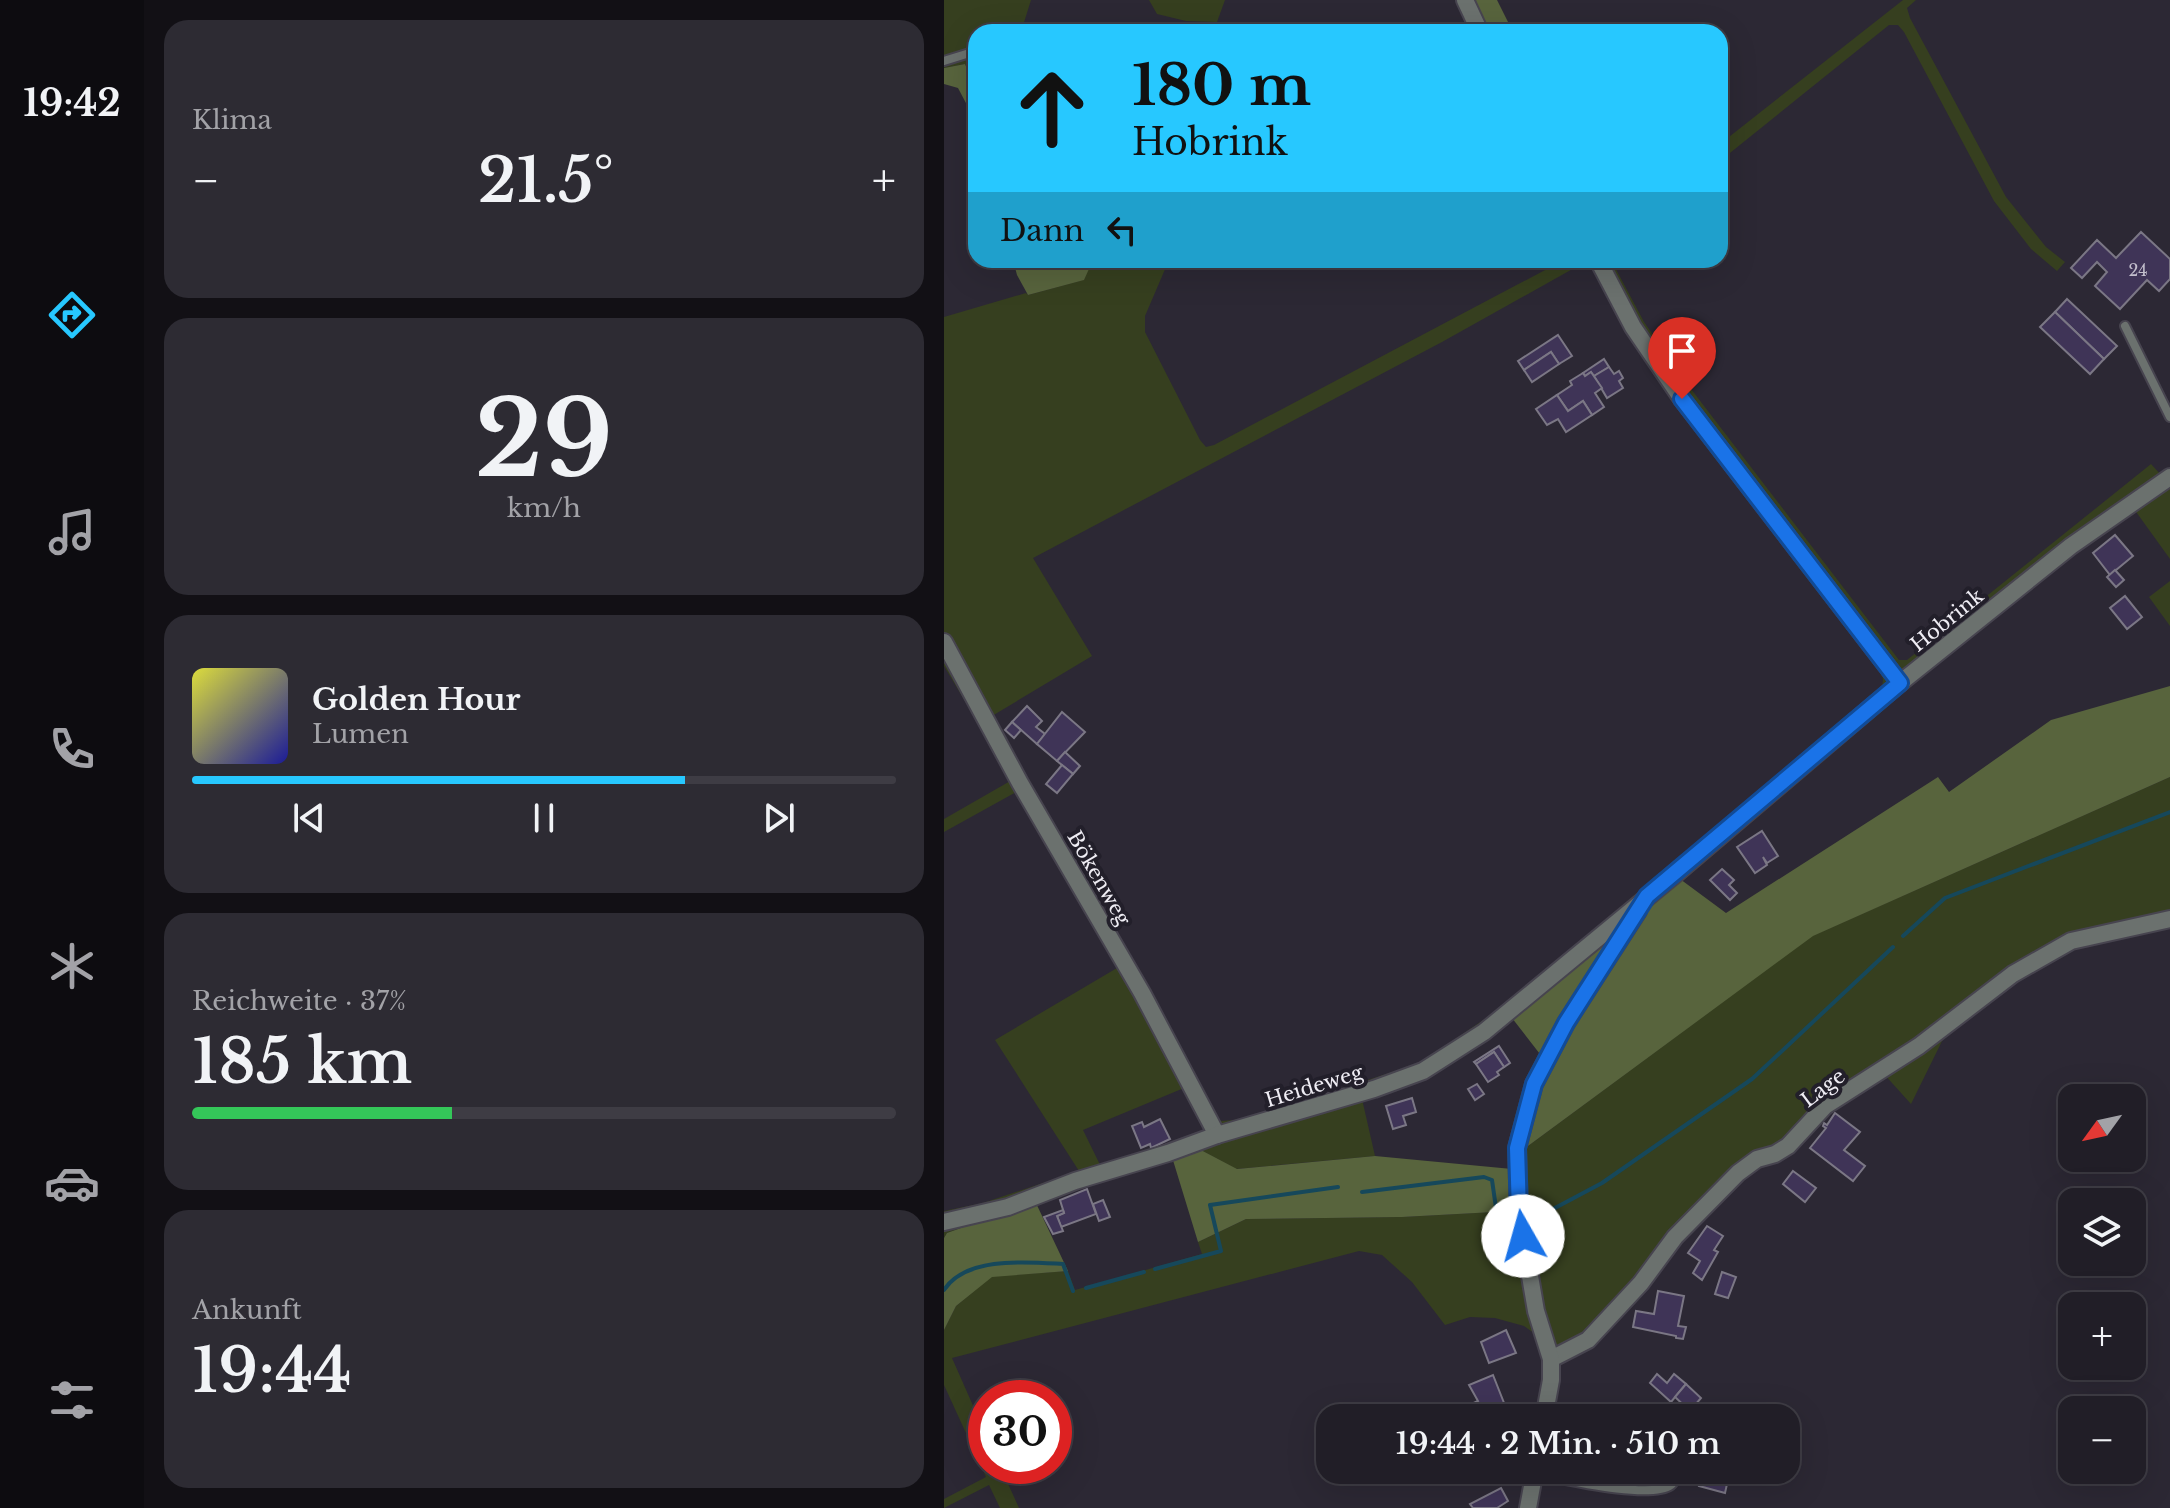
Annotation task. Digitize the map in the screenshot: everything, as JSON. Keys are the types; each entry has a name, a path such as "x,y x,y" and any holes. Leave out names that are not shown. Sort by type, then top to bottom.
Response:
{"street":[{"path":"1465,0 1476,24"},
{"path":"1602,268 1633,327 1682,399 1900,683"},
{"name":"Hobrink","path":"1647,896 1900,683 2071,546 2170,477"},
{"name":"Bökenweg","path":"944,642 1020,783 1142,993 1217,1135"},
{"path":"1547,1404 1551,1359 1536,1311 1519,1212 1517,1148 1534,1084 1566,1023 1647,896"},
{"name":"Heideweg","path":"944,1222 1008,1207 1075,1181 1423,1071 1484,1032 1647,896"},
{"name":"Lage","path":"1551,1359 1588,1340 1641,1283 1675,1237 1719,1191 1757,1159 1788,1146 1825,1106 1919,1046 2013,974 2071,941 2170,919"},
{"path":"1528,1508 1533,1484"}],"lane":[{"path":"944,61 968,54"},
{"path":"2125,326 2170,417"},
{"path":"1601,1484 1655,1491 1672,1484"}],"green space":[{"path":"944,0 1031,0 1024,24 968,24 968,71 965,64 944,68"},
{"path":"1149,0 1225,0 1217,22 1186,21 1157,14"},
{"path":"1472,0 1497,0 1509,24 1484,24"},
{"path":"1903,0 1916,0 1907,8 1910,18 2006,197 2046,247 2065,262 2057,271 2031,249 1994,201 1898,25 1889,25 1728,155 1728,138"},
{"path":"965,64 968,71 968,107 958,88 944,84 944,68"},
{"path":"1015,268 1089,268 1084,280 1028,295"},
{"path":"1089,268 1166,268 1145,316 1145,332 1206,447 1549,268 1574,268 1442,342 1033,558 1092,656 992,716 1042,811 1221,1121 1266,1113 1420,1063 1495,1012 1882,688 1883,679 1879,670 1677,403 1595,268 1615,268 1644,322 1691,389 1899,660 1907,660 2151,464 2162,476 2170,471 2170,559 2134,509 2056,566 1477,1047 1424,1076 1362,1099 1375,1156 1236,1169 1199,1149 1207,1133 1184,1088 1083,1130 1106,1177 947,1233 944,1238 944,1211 983,1203 1079,1171 995,1040 1117,968 1018,791 944,832 944,819 1012,780 944,666 944,317 1026,293 1083,280"},
{"path":"2170,581 2170,626 2149,597"},
{"path":"2170,686 2170,777 1813,936 1528,1146 1512,1148 1543,1058 1512,1018 1680,879 1726,913 1938,777 1949,792 2051,720"},
{"path":"2170,777 2170,927 2074,949 2015,981 1947,1031 1911,1104 1883,1073 1758,1163 1556,1362 1552,1346 1524,1326 1495,1318 1470,1317 1445,1325 1412,1282 1382,1255 1359,1251 952,1358 968,1394 968,1438 944,1385 944,1330 956,1306 992,1276 1068,1271 1075,1290 1202,1254 1198,1242 1246,1219 1402,1217 1512,1211 1512,1148 1528,1146 1812,936"},
{"path":"1199,1149 1237,1169 1375,1156 1512,1169 1513,1211 1402,1217 1246,1219 1198,1242 1172,1157"},
{"path":"1035,1201 1068,1271 992,1277 956,1306 944,1330 944,1238 947,1233"},
{"path":"973,1484 1008,1484 1019,1508 1000,1508 989,1485 944,1508 944,1499"}],"building":[{"path":"2141,232 2170,259 2170,279 2159,291 2147,280 2120,309 2095,286 2107,272 2097,262 2082,278 2071,268 2097,240 2116,258"},
{"path":"2067,299 2117,346 2104,359 2055,312"},
{"path":"2055,312 2104,359 2090,374 2040,327"},
{"path":"1558,335 1572,356 1559,364 1551,352 1524,370 1518,361"},
{"path":"1551,352 1559,364 1532,382 1524,370"},
{"path":"1604,359 1609,367 1594,376 1591,372 1585,376 1583,373"},
{"path":"1609,367 1614,374 1619,371 1623,388 1607,398 1594,376"},
{"path":"1591,372 1602,388 1595,393 1604,407 1592,415 1583,401 1568,411 1557,395 1572,385 1570,381"},
{"path":"1557,395 1568,411 1583,401 1592,415 1566,432 1558,419 1547,425 1536,409"},
{"path":"2115,535 2133,556 2110,575 2093,553"},
{"path":"2115,570 2124,580 2116,587 2107,577"},
{"path":"2125,596 2142,617 2127,629 2110,608"},
{"path":"1027,706 1042,721 1036,727 1045,734 1037,744 1012,722"},
{"path":"1062,712 1085,732 1057,761 1037,744"},
{"path":"1012,722 1021,730 1014,738 1005,730"},
{"path":"1065,752 1080,766 1073,774 1057,761"},
{"path":"1062,765 1073,774 1057,793 1046,784"},
{"path":"1762,831 1778,856 1767,863 1763,857 1767,865 1755,873 1737,847"},
{"path":"1722,869 1734,880 1729,885 1737,893 1730,900 1710,880"},
{"path":"1499,1046 1510,1063 1504,1067 1494,1052 1476,1064 1474,1062"},
{"path":"1494,1052 1504,1067 1497,1072 1499,1075 1488,1082 1476,1064"},
{"path":"1477,1084 1484,1094 1475,1100 1468,1089"},
{"path":"1412,1098 1416,1112 1403,1116 1406,1125 1393,1129 1386,1106"},
{"path":"1835,1113 1860,1132 1844,1150 1865,1166 1853,1181 1810,1148 1826,1128 1824,1123 1827,1125"},
{"path":"1160,1119 1170,1139 1151,1148 1150,1144 1141,1148 1132,1126 1142,1122 1144,1127"},
{"path":"1793,1171 1816,1188 1805,1202 1783,1184"},
{"path":"1087,1189 1096,1214 1061,1227 1057,1216 1064,1213 1060,1200"},
{"path":"1103,1200 1110,1217 1099,1221 1093,1204"},
{"path":"1063,1210 1064,1213 1057,1216 1063,1231 1053,1234 1044,1217"},
{"path":"1707,1226 1723,1236 1702,1280 1693,1273 1700,1261 1688,1253"},
{"path":"1722,1272 1736,1277 1728,1298 1715,1294"},
{"path":"1658,1291 1684,1296 1678,1326 1686,1327 1683,1339 1633,1327 1636,1311 1654,1314"},
{"path":"1506,1330 1516,1353 1489,1363 1481,1342"},
{"path":"1657,1374 1667,1383 1674,1374 1686,1384 1671,1402 1650,1383"},
{"path":"1493,1375 1504,1404 1471,1404 1478,1401 1469,1385"},
{"path":"1686,1384 1701,1398 1696,1404 1682,1404 1675,1397"},
{"path":"1700,1484 1727,1484 1725,1493"},
{"path":"1501,1488 1508,1501 1497,1508 1473,1508 1470,1504"}],"waterway":[{"path":"1903,936 1945,898 2170,812"},
{"path":"1538,1217 1602,1183 1752,1079 1893,947"},
{"path":"1362,1192 1484,1177 1492,1180 1499,1229"},
{"path":"1155,1269 1221,1251 1210,1205 1338,1187"},
{"path":"944,1290 954,1279 982,1266 1032,1262 1063,1264 1073,1291"},
{"path":"1086,1288 1144,1272"}],"route":[{"path":"1523,1236 1517,1148 1534,1084 1566,1023 1647,896 1900,683 1682,399"}]}
